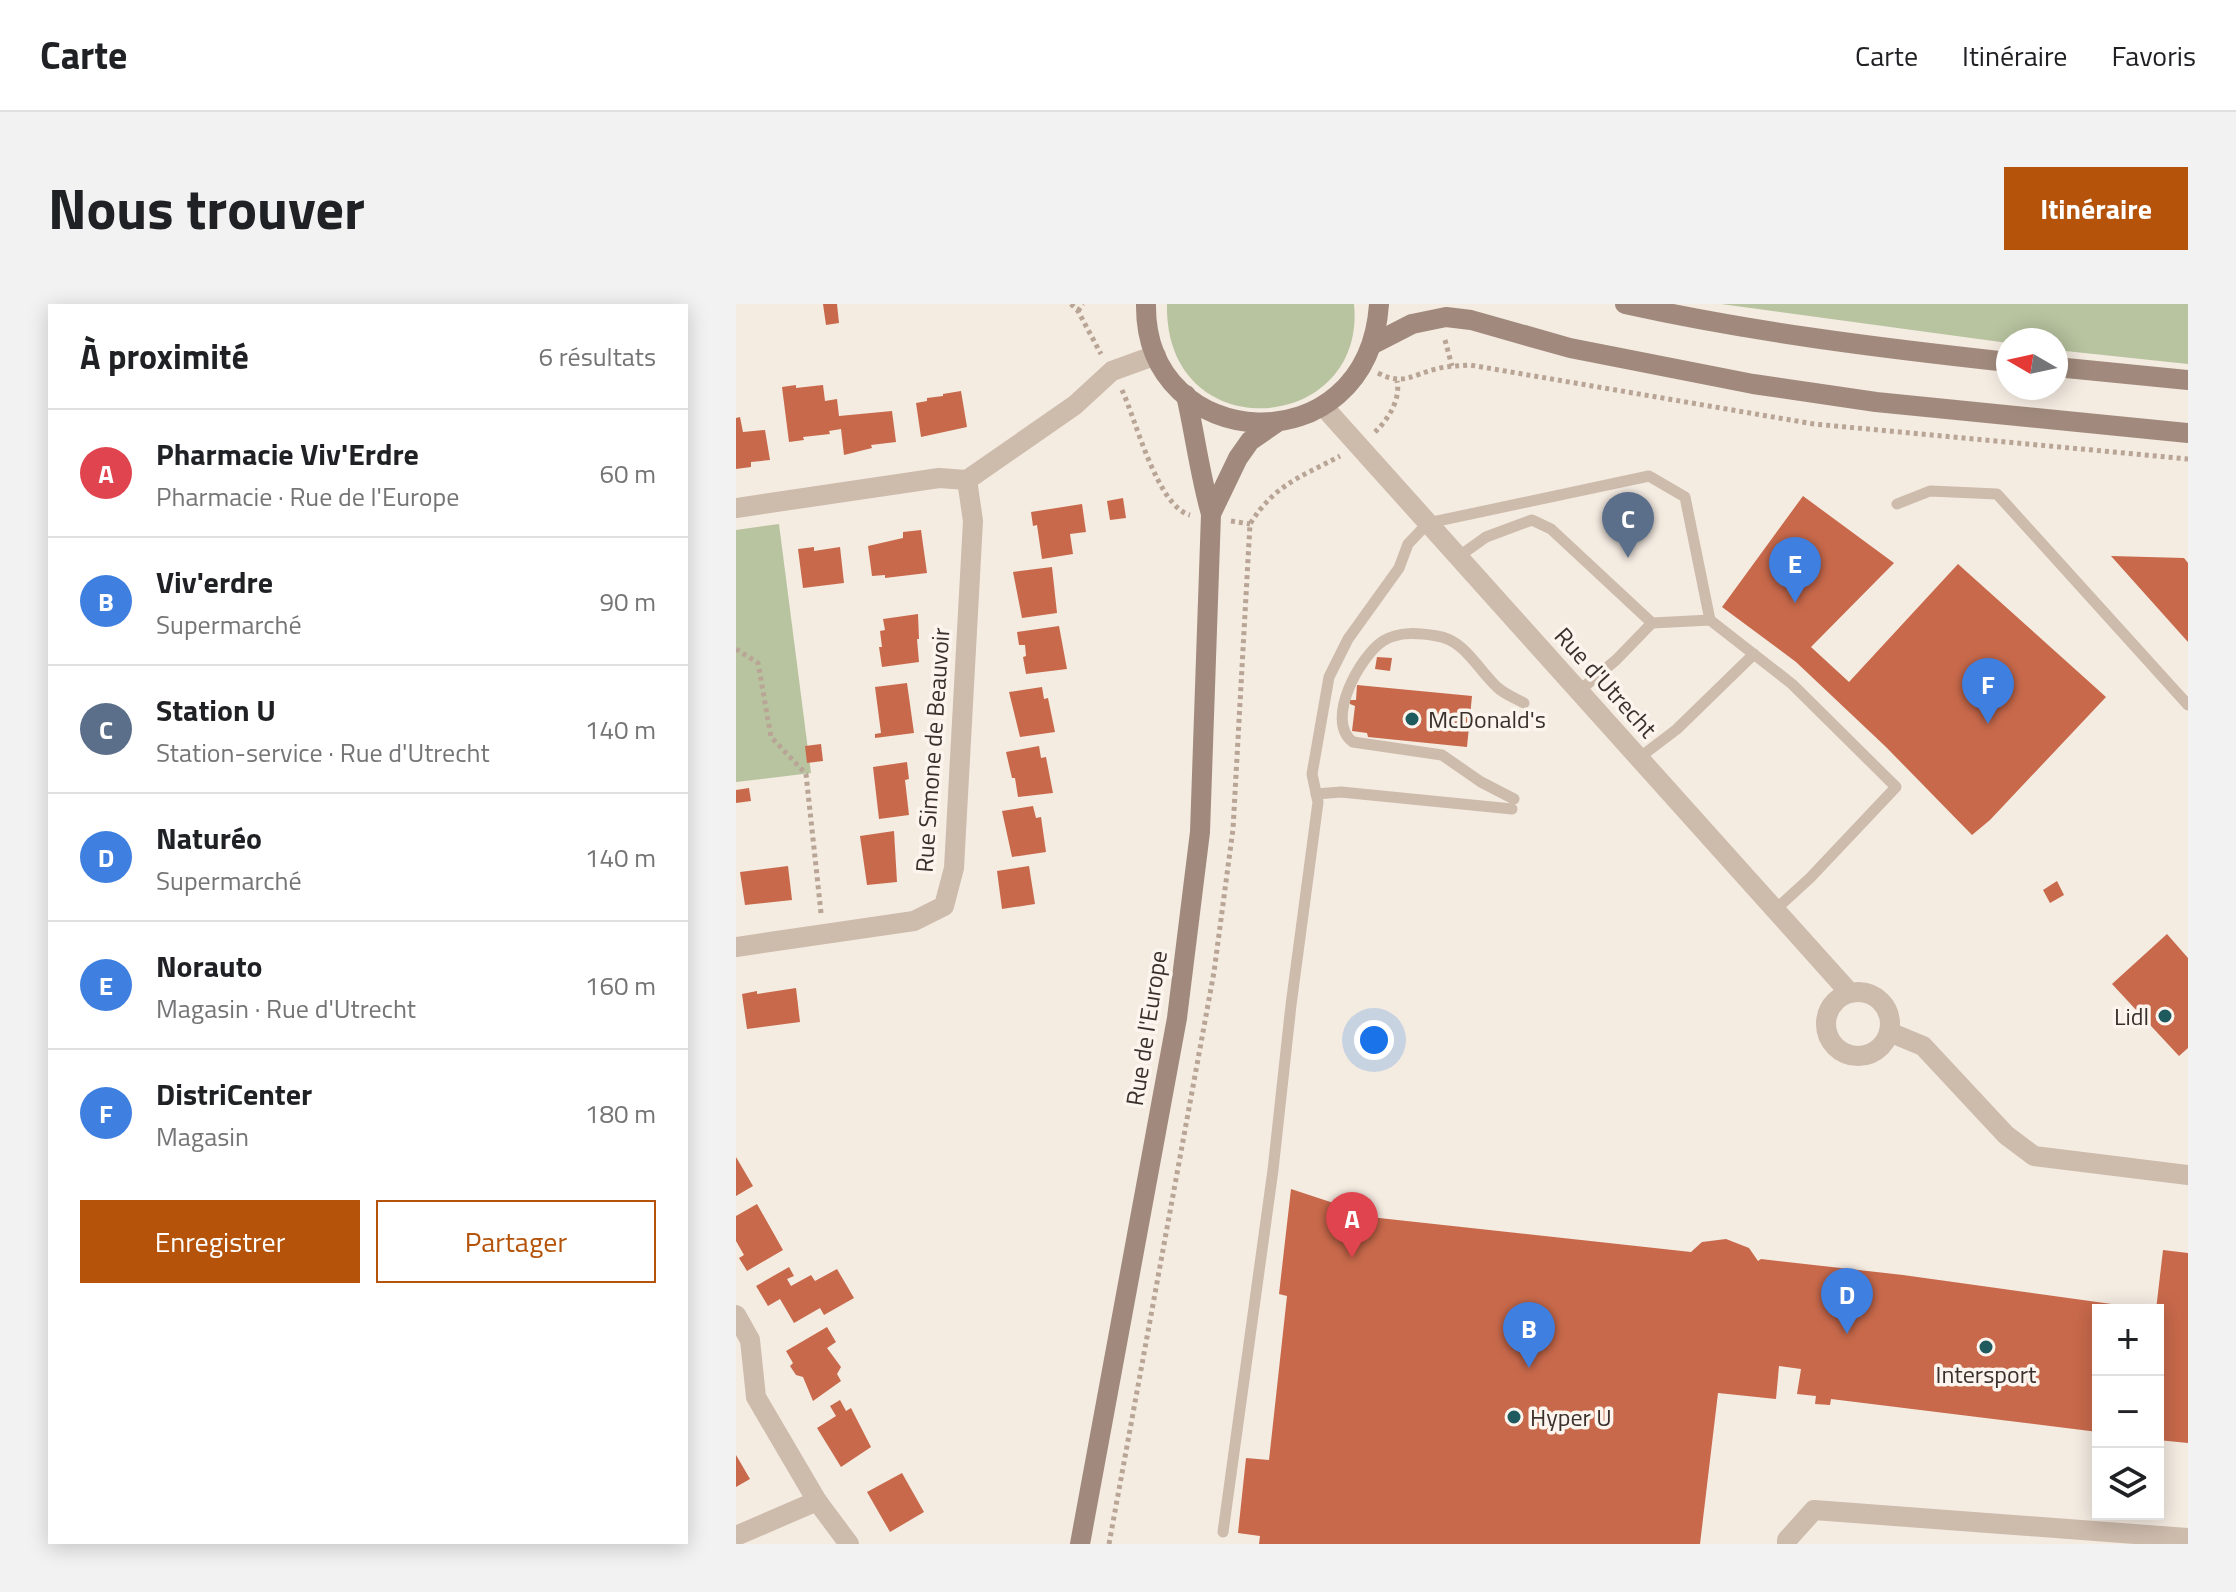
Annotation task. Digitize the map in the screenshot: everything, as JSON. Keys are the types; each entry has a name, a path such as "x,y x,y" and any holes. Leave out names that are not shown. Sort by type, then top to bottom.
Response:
{"main road":[{"path":"1146,304 1149,335 1169,377 1186,395 1206,409 1252,423 1293,420 1323,406 1352,382 1373,344 1379,304"},
{"path":"1625,304 1678,316 1895,350 1996,361"},
{"path":"1373,344 1412,324 1446,317 1471,320 1570,348 1753,384 1876,402 2188,433"},
{"path":"2068,368 2188,380"},
{"name":"Rue de l'Europe","path":"1080,1544 1179,1003 1200,832 1211,514 1200,478 1186,395"},
{"name":"Rue de l'Europe","path":"1211,514 1238,458 1250,441 1276,423"}],"street":[{"path":"736,508 939,478 967,480 1075,405 1112,371 1156,355"},
{"name":"Rue d'Utrecht","path":"1323,406 1849,992"},
{"name":"Rue Simone de Beauvoir","path":"736,947 914,921 944,906 954,868 973,521 967,480"},
{"path":"1860,991 1880,1001 1890,1020 1889,1032 1878,1049 1870,1054 1849,1055 1835,1047 1826,1032 1828,1012 1833,1003 1849,992 1860,991"},
{"path":"1889,1032 1923,1046 2006,1135 2034,1156 2188,1175"},
{"path":"736,1315 750,1340 756,1397 817,1501 849,1544"},
{"path":"736,1536 817,1501"},
{"path":"1787,1544 1787,1540 1814,1510 2188,1538"}],"lane":[{"path":"1223,1532 1273,1170 1318,802 1312,774 1329,677 1348,639 1399,568 1408,544 1428,523 1649,476 1685,497 1710,620"},
{"path":"1897,504 1930,491 1997,494 2188,705"},
{"path":"1458,557 1486,537 1532,520 1551,529 1652,623"},
{"path":"1579,691 1616,660 1652,623 1710,620 1792,684 1896,787 1810,878 1775,910"},
{"path":"1316,794 1341,792 1513,804 1442,755 1353,742 1347,738 1343,729 1345,702 1351,682 1372,651 1398,634 1415,633 1446,638 1459,645 1499,689 1524,703"},
{"path":"1639,758 1677,729 1754,654"}],"path":[{"path":"1071,304 1078,311 1083,304"},
{"path":"1250,524 1265,502 1280,488 1358,446 1380,427 1397,399 1397,381 1452,366"},
{"path":"736,649 758,663 771,737 806,774 824,934"}],"green space":[{"path":"1167,304 1354,304 1350,348 1330,380 1300,400 1264,408 1228,403 1197,384 1175,352"},
{"path":"1721,304 2188,304 2188,364 2068,351 2068,328 1996,328 1996,341"},
{"path":"779,524 811,773 736,782 736,530"}],"building":[{"path":"823,304 837,304 839,323 826,325"},
{"path":"796,385 796,388 823,385 825,401 837,399 839,416 892,411 896,442 871,445 872,448 844,455 841,429 789,442 782,387"},
{"path":"961,391 967,427 921,437 916,403"},
{"path":"740,417 743,432 765,430 770,460 751,462 751,467 736,469 736,418"},
{"path":"1803,496 1894,563 1811,647 1849,682 1958,564 2106,697 1990,820 1972,835 1886,747 1796,662 1722,607"},
{"path":"1123,498 1126,518 1110,520 1107,501"},
{"path":"1082,504 1086,532 1070,534 1073,554 1042,559 1037,525 1033,526 1031,512"},
{"path":"921,530 927,573 885,578 885,575 872,576 868,546 903,538 903,532"},
{"path":"814,547 814,551 840,547 844,583 803,588 798,549"},
{"path":"2111,556 2184,558 2188,563 2188,642"},
{"path":"1052,567 1057,613 1022,618 1013,572"},
{"path":"918,614 919,662 882,667 879,647 882,647 880,631 885,630 883,619"},
{"path":"1059,626 1067,669 1026,674 1023,657 1026,656 1025,645 1019,645 1017,632"},
{"path":"1377,657 1392,658 1390,671 1375,669"},
{"path":"907,683 914,733 875,738 875,734 881,733 875,687"},
{"name":"McDonald's","path":"1357,685 1472,696 1467,747 1368,737 1367,733 1352,731 1355,706 1350,704 1350,700 1356,700"},
{"path":"1042,687 1044,699 1048,698 1055,732 1020,737 1009,692"},
{"path":"821,744 823,761 807,763 805,746"},
{"path":"1039,746 1041,758 1046,757 1053,793 1018,797 1006,752"},
{"path":"907,762 909,779 905,780 909,815 879,819 873,767"},
{"path":"749,788 751,801 736,803 736,790"},
{"path":"1033,806 1036,818 1041,817 1046,852 1012,857 1002,811"},
{"path":"894,831 897,882 867,885 860,836"},
{"path":"788,866 792,900 745,905 740,872"},
{"path":"1029,866 1035,904 1002,909 997,871"},
{"path":"2057,881 2064,895 2050,903 2043,890"},
{"name":"Lidl","path":"2167,934 2188,958 2188,1048 2179,1056 2112,984"},
{"path":"796,988 800,1022 747,1029 742,994"},
{"path":"736,1157 753,1186 736,1196"},
{"path":"1291,1189 1379,1218 1691,1252 1702,1242 1726,1239 1749,1248 1758,1261 1903,1275 2112,1304 2092,1304 2092,1431 1831,1399 1830,1405 1815,1404 1816,1396 1797,1394 1801,1369 1779,1366 1776,1399 1718,1393 1700,1544 1259,1544 1260,1536 1238,1533 1246,1458 1269,1460 1287,1296 1279,1294"},
{"path":"757,1204 783,1250 747,1271 739,1258 744,1255 736,1241 736,1216"},
{"path":"2163,1250 2188,1253 2188,1443 2164,1441 2164,1304 2157,1304"},
{"path":"789,1267 794,1276 787,1279 791,1286 811,1275 815,1281 837,1269 854,1298 824,1315 820,1308 794,1323 780,1299 768,1306 756,1286"},
{"path":"827,1327 836,1342 827,1348 841,1367 837,1374 841,1381 813,1401 803,1377 796,1375 790,1366 793,1363 786,1351"},
{"path":"840,1400 846,1411 851,1408 871,1447 841,1467 817,1428 836,1416 830,1406"},
{"path":"736,1455 750,1479 736,1487"},
{"path":"902,1473 924,1512 890,1532 867,1492"}],"place":[{"name":"Station U","path":"1628,558"},
{"name":"Norauto","path":"1795,603"},
{"name":"McDonald's","path":"1412,719"},
{"name":"DistriCenter","path":"1988,724"},
{"name":"Lidl","path":"2165,1016"},
{"name":"Pharmacie Viv'Erdre","path":"1352,1258"},
{"name":"Naturéo","path":"1847,1334"},
{"name":"Intersport","path":"1986,1347"},
{"name":"Viv'erdre","path":"1529,1368"},
{"name":"Hyper U","path":"1514,1417"}]}
